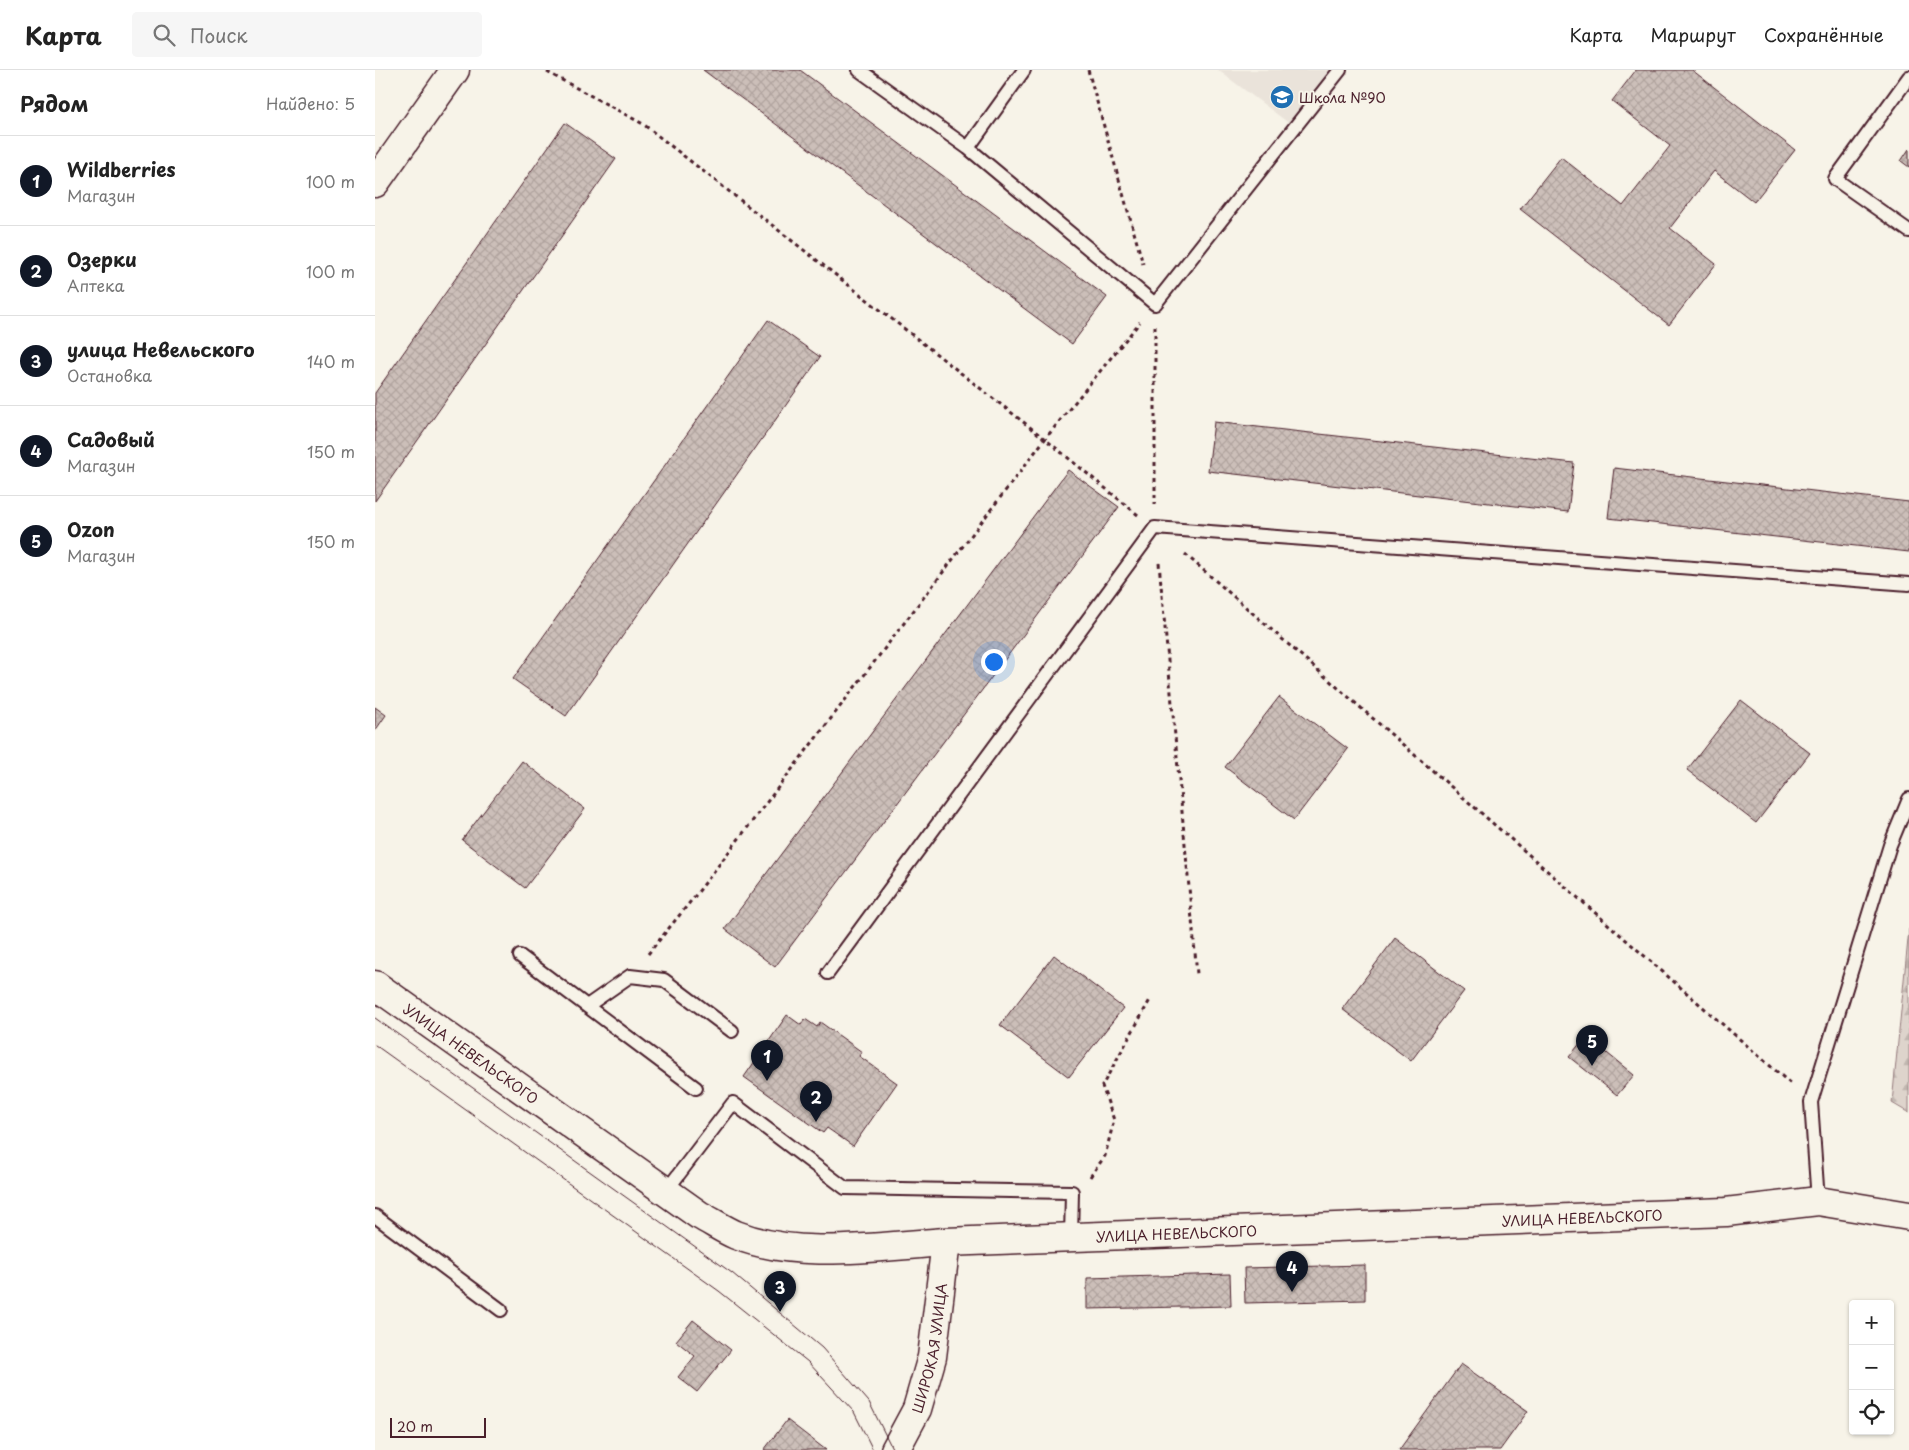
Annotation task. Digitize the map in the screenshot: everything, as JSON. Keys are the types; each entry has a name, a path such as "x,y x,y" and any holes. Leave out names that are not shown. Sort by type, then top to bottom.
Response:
{"street":[{"path":"375,183 455,70"},
{"name":"УЛИЦА НЕВЕЛЬСКОГО","path":"375,985 699,1215 736,1235 777,1246 830,1249 946,1242 1726,1212 1818,1202 1909,1216"},
{"name":"ШИРОКАЯ УЛИЦА","path":"895,1450 917,1408 932,1357 946,1242"}],"lane":[{"path":"859,70 968,148 1155,304 1340,70"},
{"path":"968,148 1023,70"},
{"path":"1909,77 1835,179 1909,231"},
{"path":"828,973 1155,528 1909,584"},
{"path":"1818,1202 1811,1102 1890,845 1909,799"},
{"path":"520,956 695,1088"},
{"path":"587,1006 630,976 664,980 732,1031"},
{"path":"666,1191 733,1103 845,1188 1072,1192 1071,1237"},
{"path":"375,1216 501,1310"}],"path":[{"path":"547,72 643,124 1045,439 1155,528 1811,1102"},
{"path":"630,976 695,896 1045,439 1155,304"},
{"path":"1072,1192 1089,1179 1105,1156 1115,1120 1102,1086 1150,1000"}],"shaded area":[{"name":"Школа №90","path":"1218,70 1330,70 1290,124"}],"green space":[{"path":"1909,929 1909,1113 1892,1103"}],"building":[{"path":"703,70 800,70 1107,297 1072,344"},
{"path":"1636,70 1692,70 1795,150 1754,202 1714,171 1670,228 1716,264 1669,325 1520,209 1561,157 1623,206 1670,146 1612,101"},
{"path":"565,123 616,159 375,501 375,393"},
{"path":"1909,149 1909,167 1901,161"},
{"path":"768,320 820,357 566,716 513,679"},
{"path":"1214,422 1574,463 1568,512 1208,471"},
{"path":"1614,468 1909,502 1909,552 1608,518"},
{"path":"1068,470 1119,507 775,967 725,929"},
{"path":"1279,697 1348,749 1294,820 1225,767"},
{"path":"1741,700 1810,753 1756,823 1687,770"},
{"path":"375,707 386,715 375,731"},
{"path":"522,761 585,809 525,888 462,840"},
{"path":"1395,938 1464,991 1411,1061 1342,1009"},
{"path":"1054,955 1123,1008 1069,1077 1000,1025"},
{"path":"787,1015 801,1025 805,1019 817,1027 820,1022 862,1052 859,1056 897,1083 853,1146 827,1128 823,1133 744,1077"},
{"path":"1586,1036 1634,1075 1617,1095 1569,1057"},
{"path":"1365,1265 1365,1300 1245,1303 1244,1268"},
{"path":"1230,1274 1231,1306 1087,1309 1087,1278"},
{"path":"693,1320 731,1350 697,1392 678,1377 695,1356 676,1341"},
{"path":"1461,1364 1528,1411 1500,1450 1399,1450"},
{"path":"787,1420 826,1450 764,1450"}],"tram line":[{"path":"375,1018 732,1273 822,1348 869,1402 893,1450"},
{"path":"375,1045 719,1291 808,1362 854,1412 873,1450"}],"place":[{"name":"Школа №90","path":"1282,97"},
{"name":"Ozon","path":"1592,1066"},
{"name":"Wildberries","path":"767,1081"},
{"name":"Озерки","path":"816,1122"},
{"name":"Садовый","path":"1292,1292"},
{"name":"улица Невельского","path":"780,1312"}]}
